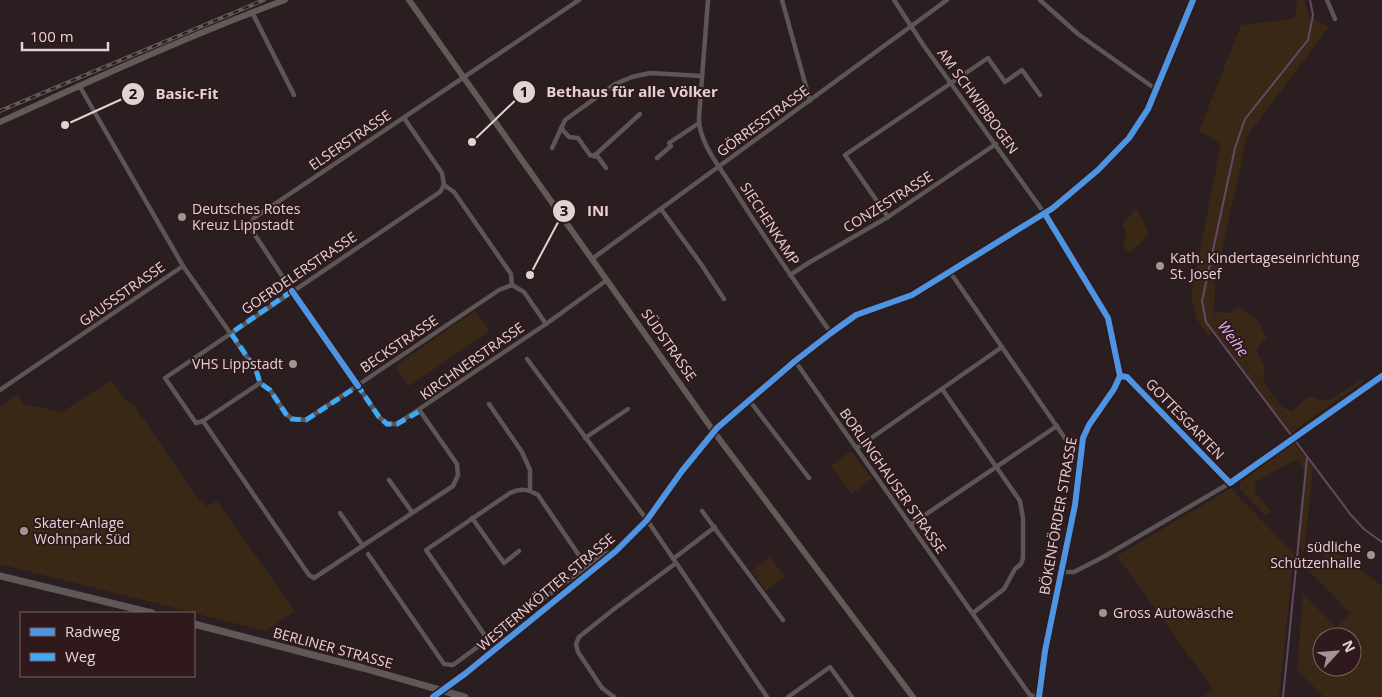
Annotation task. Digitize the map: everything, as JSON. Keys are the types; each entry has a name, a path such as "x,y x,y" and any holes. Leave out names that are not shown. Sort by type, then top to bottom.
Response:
{"main road":[{"path":"0,122 79,85 285,0"},
{"name":"SÜDSTRASSE","path":"409,1 714,432 913,697"},
{"path":"0,576 148,612"},
{"name":"BERLINER STRASSE","path":"195,624 465,697"}],"street":[{"name":"ELSERSTRASSE","path":"292,291 252,232 251,224 254,218 579,0"},
{"name":"SIECHENKAMP","path":"708,0 699,124 708,149 754,222 831,333"},
{"path":"782,0 810,101"},
{"name":"AM SCHWIBBOGEN","path":"894,0 1045,214"},
{"name":"GÖRRESSTRASSE","path":"592,259 947,0"},
{"path":"1040,0 1078,34 1157,90"},
{"path":"1120,376 1108,318 1045,214 1068,197 1120,148 1139,124 1157,90 1193,0"},
{"path":"1327,0 1335,19"},
{"path":"252,12 294,95"},
{"path":"888,217 845,155 988,58 1005,82 1022,70 1040,95"},
{"path":"552,148 565,120 615,84 632,77 650,73 702,76"},
{"name":"GAUSSSTRASSE","path":"0,390 183,266 79,85"},
{"path":"594,156 640,114"},
{"path":"404,118 442,173 444,185 454,192 511,274 512,285 524,292 546,324"},
{"path":"658,158 671,146 669,143 699,124"},
{"path":"561,128 569,138 574,136 578,138 590,155 598,156 606,168"},
{"name":"CONZESTRASSE","path":"790,275 888,217 996,144"},
{"name":"GOERDELERSTRASSE","path":"203,421 196,423 165,378 440,192 444,185"},
{"path":"661,209 724,299"},
{"name":"WESTERNKÖTTER STRASSE","path":"433,697 466,673 616,551 647,520 682,471 714,432 794,361 856,315 912,296 1045,214"},
{"path":"183,266 256,370 260,383 203,421 309,575 314,578 453,486 458,475 458,464 420,411"},
{"path":"950,272 1069,444 1080,452"},
{"name":"KIRCHNERSTRASSE","path":"358,386 379,417 387,424 397,424 420,411 607,280"},
{"name":"BECKSTRASSE","path":"260,383 270,390 286,414 292,419 298,421 306,420 499,290 512,285"},
{"path":"857,448 1002,347"},
{"path":"527,359 647,520 767,697"},
{"name":"BORLINGHAUSER STRASSE","path":"794,361 1028,693 1037,697"},
{"name":"BÖKENFÖRDER STRASSE","path":"1037,697 1075,505 1083,438 1089,425 1114,389 1120,376"},
{"name":"GOTTESGARTEN","path":"1120,376 1127,377 1230,483"},
{"path":"1061,572 1074,572 1106,556 1230,483 1382,376"},
{"path":"942,389 1020,501 1023,518 1023,558 1021,564 1015,569 1004,589 973,613"},
{"path":"749,400 809,478"},
{"path":"489,404 522,452 530,470 530,490"},
{"path":"585,438 628,409"},
{"path":"910,525 1057,426"},
{"path":"389,480 412,512"},
{"path":"488,640 426,550 510,493 518,490 530,490 538,495 587,567"},
{"path":"702,511 783,620"},
{"path":"340,513 363,546"},
{"path":"472,518 504,562 519,551"},
{"path":"614,697 602,688 578,652 576,644 579,637 715,527"},
{"name":"WESTERNKÖTTER STRASSE","path":"368,554 444,664 453,666 604,554 616,551"},
{"path":"788,697 830,667 852,697"}],"shaded area":[{"path":"1297,0 1305,0 1308,16 1329,27 1247,136 1215,282 1214,320 1295,431 1291,434 1214,332 1208,336 1197,319 1191,296 1221,144 1199,131 1241,25 1291,19 1295,16"},
{"path":"1137,208 1148,235 1130,253 1123,246 1126,235 1122,224"},
{"path":"1238,307 1258,321 1267,339 1263,340 1256,351 1265,366 1263,382 1283,408 1292,411 1310,396 1323,401 1331,399 1363,379 1364,381 1295,430 1215,320 1215,312 1230,313"},
{"path":"475,311 490,331 409,386 395,366"},
{"path":"111,380 125,399 134,405 198,499 207,506 217,501 295,611 266,631 0,564 0,406 17,394 24,404 62,412"},
{"path":"1294,443 1313,467 1304,551 1296,544 1304,471 1299,461 1295,460 1255,482 1255,493 1272,512 1265,515 1240,489 1240,482"},
{"path":"851,451 872,479 852,494 831,466"},
{"path":"1231,488 1294,554 1279,697 1203,697 1213,689 1117,556"},
{"path":"1332,549 1382,586 1382,697 1324,697 1297,670 1303,594 1336,627 1350,613 1306,568 1316,564"},
{"path":"770,557 785,577 766,591 752,571"}],"waterway":[{"name":"Weihe","path":"1310,0 1313,15 1308,40 1245,119 1235,148 1202,301 1206,322 1351,515 1365,530 1382,542"},
{"name":"Weihe","path":"1283,697 1307,458"}],"railway":[{"path":"0,111 264,0"}],"marked path":[{"path":"292,291 231,333 256,370 260,383 270,390 286,414 292,419 306,420 358,386 379,417 387,424 397,424 420,411"}],"cycle path":[{"path":"433,697 466,673 616,551 647,520 682,471 717,428 795,361 856,315 912,295 1053,208 1098,170 1129,138 1148,109 1193,0"},
{"path":"1039,697 1045,651 1075,505 1083,438 1089,425 1114,389 1120,376 1108,318 1045,214"},
{"path":"292,291 358,386"},
{"path":"1120,376 1127,377 1230,483 1382,376"}],"place":[{"name":"Basic-Fit","path":"65,125"},
{"name":"Bethaus für alle Völker","path":"472,142"},
{"name":"Deutsches Rotes Kreuz Lippstadt","path":"182,217"},
{"name":"Kath. Kindertageseinrichtung St. Josef","path":"1160,266"},
{"name":"INI","path":"530,275"},
{"name":"VHS Lippstadt","path":"293,364"},
{"name":"Skater-Anlage Wohnpark Süd","path":"24,531"},
{"name":"südliche Schützenhalle","path":"1371,555"},
{"name":"Gross Autowäsche","path":"1103,613"}]}
